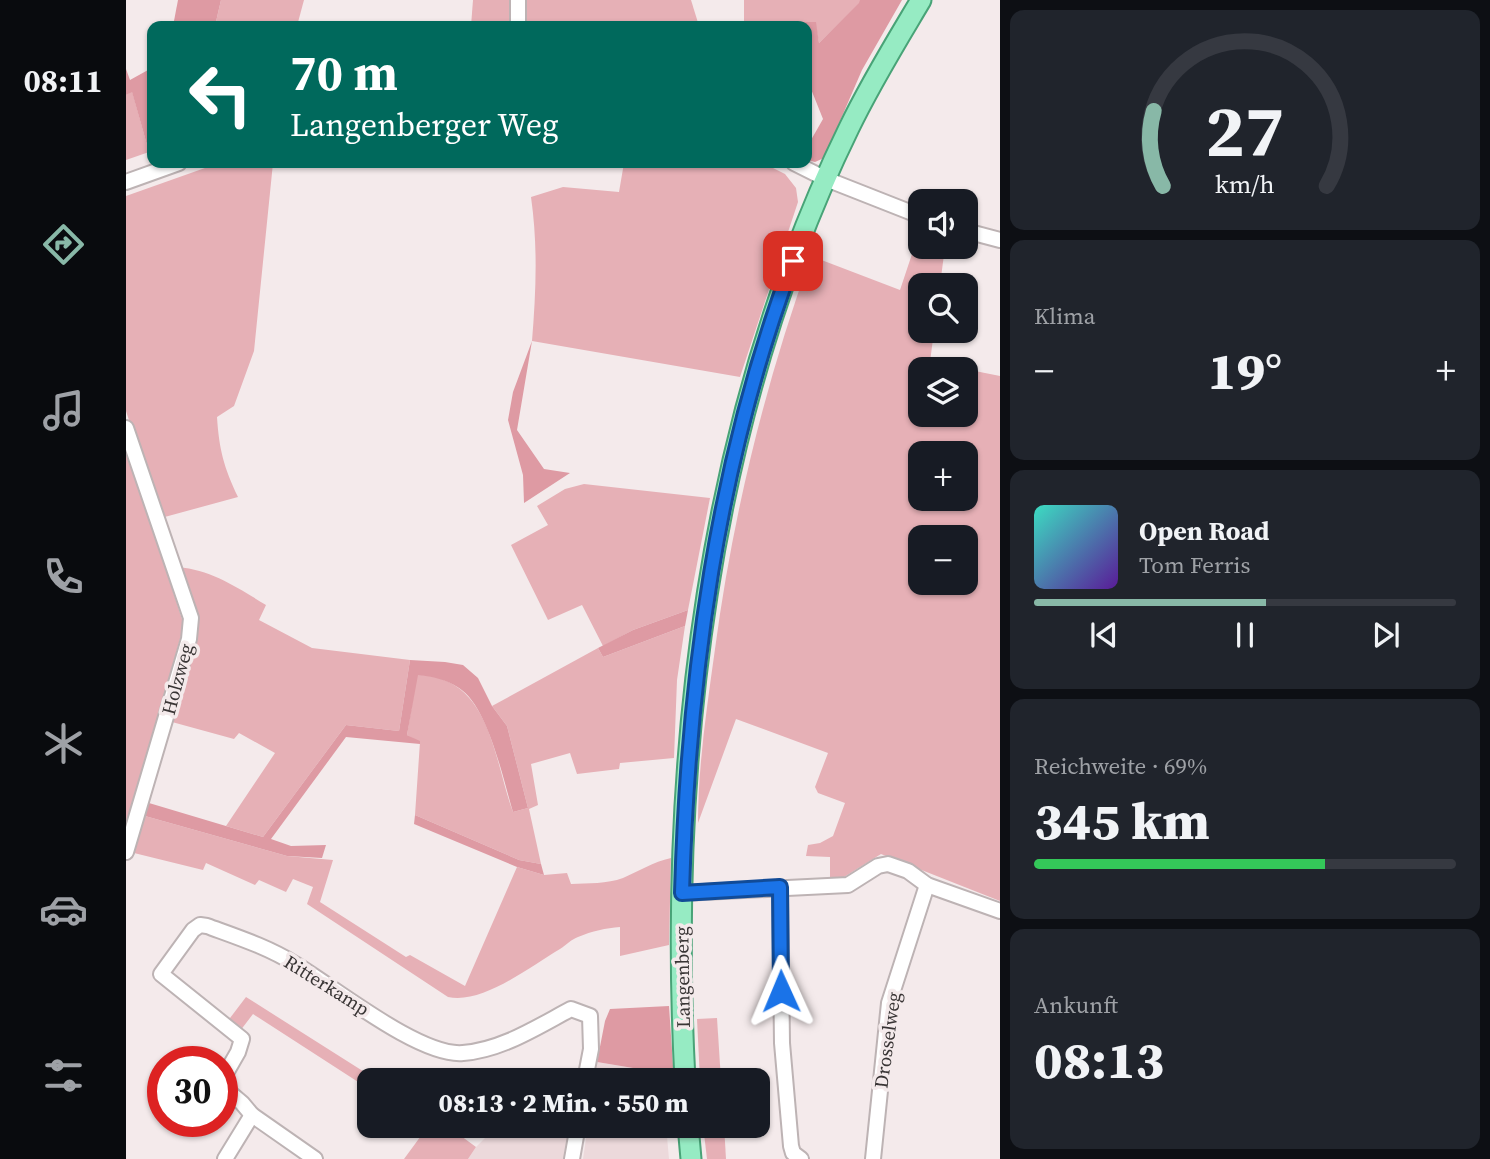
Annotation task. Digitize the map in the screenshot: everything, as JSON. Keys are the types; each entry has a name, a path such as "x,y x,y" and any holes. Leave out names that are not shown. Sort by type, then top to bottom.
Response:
{"main road":[{"name":"Langenberg","path":"684,1068 682,893 688,763 704,608 726,492 771,324 826,179 875,78 921,0"},
{"path":"689,1138 691,1159"}],"street":[{"path":"518,21 519,0"},
{"path":"126,181 164,168"},
{"path":"804,168 908,211"},
{"path":"978,234 1000,240"},
{"name":"Holzweg","path":"126,428 191,618 189,639 126,852"},
{"path":"682,893 848,885 878,866 888,864 908,871 928,885 1000,911"},
{"name":"Drosselweg","path":"873,1159 889,1003 928,885"},
{"path":"780,887 782,1043 791,1146 793,1153 801,1159"},
{"name":"Ritterkamp","path":"238,1052 242,1039 161,974 186,938 200,925 269,950 295,963 411,1038 447,1052 462,1054 493,1047 571,1009 590,1016 591,1049 588,1068"},
{"path":"238,1100 252,1115 316,1159"},
{"path":"225,1159 252,1115"},
{"path":"572,1159 576,1138"}],"shaded area":[{"path":"178,0 221,0 216,21 174,21"},
{"path":"221,0 304,0 298,21 216,21"},
{"path":"473,0 509,0 509,21 471,21"},
{"path":"525,0 691,0 697,21 525,21"},
{"path":"744,0 860,0 819,43 815,22 812,21 744,21"},
{"path":"860,0 902,0 862,70 824,158 812,161 812,138 823,119 812,92 812,22 816,22 819,43"},
{"path":"126,69 130,80 147,71 147,145 132,92 126,95"},
{"path":"132,91 147,153 126,160 126,95"},
{"path":"205,168 272,168 254,351 234,406 217,417 223,458 238,497 161,518 126,411 126,196"},
{"path":"623,168 773,168 785,174 796,188 798,202 740,377 532,341 536,269 531,197 563,187 619,192"},
{"path":"811,256 900,290 910,259 943,259 942,273 908,273 908,343 932,343 931,357 908,357 908,427 978,427 978,371 1000,376 1000,901 881,854 844,877 830,879 830,857 806,856 808,845 820,843 833,836 845,803 818,793 815,787 828,753 736,719 698,823 706,714 731,549 765,401"},
{"path":"532,341 517,430 544,469 570,473 524,503 523,475 508,420 513,392"},
{"path":"126,449 184,625 126,829"},
{"path":"584,484 710,498 688,610 633,630 603,646 582,605 548,620 511,545 548,525 537,506 565,489"},
{"path":"178,567 213,576 245,592 266,605 259,620 312,648 410,660 399,731 346,725 263,837 226,826 275,753 239,733 234,739 172,722 197,630 196,615"},
{"path":"688,610 685,626 603,657 598,648 633,630"},
{"path":"685,626 677,680 674,758 620,763 619,769 577,774 570,753 531,764 538,805 529,809 541,864 519,860 415,815 420,742 407,735 417,674 444,680 460,689 473,702 490,737 513,812 528,808 507,726 492,706 598,648 603,657"},
{"path":"410,660 463,665 478,678 492,706 507,726 528,808 513,812 493,744 478,710 469,697 449,682 418,675 407,735 420,741 420,744 346,737 271,839 291,846 326,845 322,858 287,856 145,816 149,803 263,837 346,725 399,731"},
{"path":"415,815 519,860 541,864 544,875 517,867 414,824"},
{"path":"145,816 287,856 333,860 320,902 406,957 410,955 465,986 517,867 544,875 567,873 571,884 597,883 623,878 671,858 669,945 620,956 620,927 599,930 573,939 521,974 491,990 461,998 448,997 307,904 313,887 293,879 286,892 259,880 255,885 206,863 203,870 134,853"},
{"path":"246,997 358,1068 357,1081 253,1014 240,1031 227,1022"},
{"path":"669,1006 673,1068 633,1068 597,1062 610,1009"},
{"path":"717,1018 720,1068 699,1068 697,1019"},
{"path":"597,1062 633,1068 596,1068"},
{"path":"419,1138 464,1138 476,1147 468,1159 404,1159"},
{"path":"485,1138 569,1138 565,1159 468,1159"},
{"path":"586,1138 667,1138 669,1159 583,1159"},
{"path":"705,1138 725,1138 726,1159 707,1159"}],"route":[{"path":"781,991 780,887 682,893 690,737 704,608 726,492 771,324 793,261"}]}
